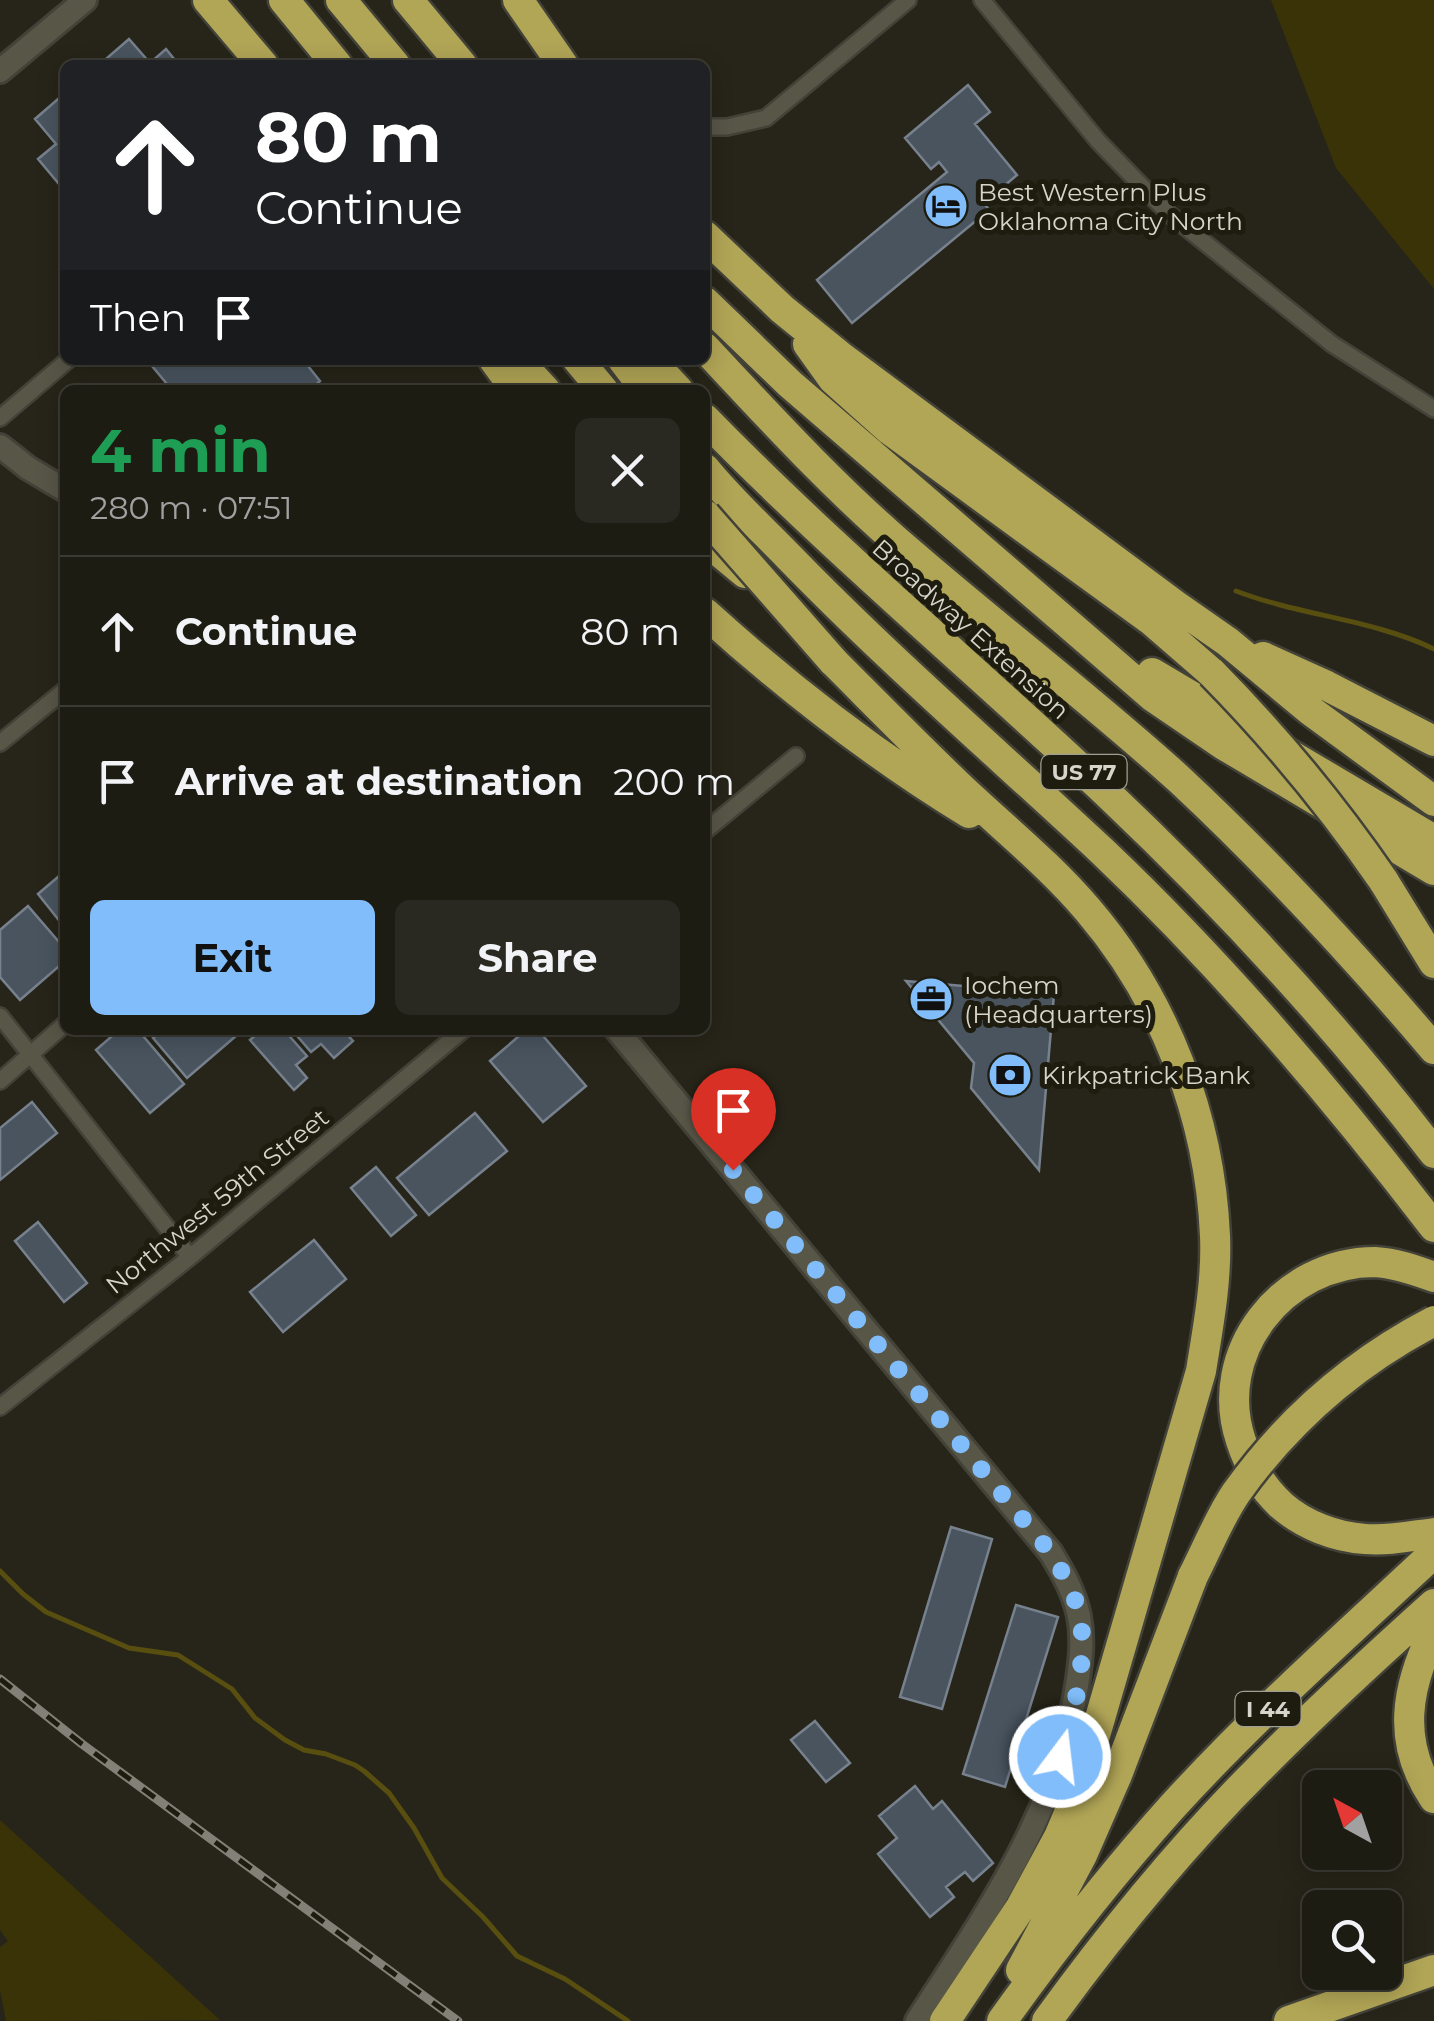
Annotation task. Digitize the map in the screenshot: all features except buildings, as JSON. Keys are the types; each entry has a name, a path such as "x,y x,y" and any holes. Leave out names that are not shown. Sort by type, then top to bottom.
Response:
{"highway":[{"path":"208,0 259,60"},
{"path":"284,0 333,60"},
{"path":"341,0 391,60"},
{"path":"408,0 458,60"},
{"path":"518,0 560,60"},
{"path":"710,241 782,310 899,402 1228,642 1311,710 1434,801"},
{"path":"710,307 790,384 1152,696 1224,745 1434,870"},
{"path":"782,310 833,378 890,430 1152,621 1212,673 1306,776 1383,880 1434,963"},
{"name":"Broadway Extension","path":"710,353 911,554 1085,698 1193,794 1308,908 1434,1049"},
{"path":"522,365 540,385"},
{"path":"582,365 598,385"},
{"path":"627,365 642,385"},
{"path":"655,365 673,385"},
{"name":"Broadway Extension","path":"710,424 812,525 1166,850 1276,965 1434,1154"},
{"path":"710,474 835,605 1157,906 1258,1014 1358,1130 1434,1227"},
{"path":"710,521 834,661 1088,910 1126,960 1155,1008 1179,1062 1196,1115 1208,1173 1215,1238 1211,1308 1201,1372 1080,1788 1059,1837 1020,1906 945,2021"},
{"path":"710,544 945,730 1066,818"},
{"path":"710,618 824,715 918,782 1022,846"},
{"path":"1068,622 1434,840"},
{"path":"1228,642 1327,686 1434,741"},
{"path":"1434,1278 1379,1262 1336,1267 1299,1283 1268,1310 1248,1339 1236,1378 1234,1405 1245,1456 1257,1478 1300,1518 1334,1534 1364,1540 1434,1533"},
{"path":"994,2021 1082,1855 1193,1576 1234,1496 1274,1444 1320,1397 1372,1356 1434,1320"},
{"name":"I 44","path":"1002,2021 1112,1876 1172,1808 1232,1744 1434,1553"},
{"name":"I 44","path":"1047,2021 1092,1959 1198,1833 1342,1688 1434,1604"},
{"path":"1434,1630 1410,1692 1408,1718 1417,1764 1434,1798"},
{"path":"1289,2021 1432,1970"}],"street":[{"path":"0,71 85,0"},
{"path":"710,127 766,118 908,0"},
{"path":"982,0 1098,141 1169,214 1332,344 1434,410"},
{"path":"0,418 62,365"},
{"path":"0,446 60,487"},
{"path":"0,744 60,694"},
{"path":"710,827 796,756"},
{"path":"0,1016 190,1257"},
{"path":"0,1081 60,1028"},
{"name":"Northwest 59th Street","path":"0,1407 190,1257 457,1035"},
{"path":"621,1035 1051,1553 1073,1592 1080,1618 1080,1668 1068,1731 1052,1784 997,1897 916,2021"}],"shaded area":[{"path":"1271,0 1434,0 1434,289 1336,168"},
{"path":"0,1820 220,2020 6,2021 0,1990 0,1947 8,1941 0,1930"}],"waterway":[{"path":"1236,591 1386,631 1434,649"},
{"path":"0,1571 46,1612 129,1648 178,1655 232,1689 255,1718 285,1740 364,1771 389,1793 442,1878 517,1956 565,1979 628,2021"}],"railway":[{"path":"0,1679 82,1744 458,2021"}],"place":[{"name":"Best Western Plus Oklahoma City North","path":"946,206"},
{"name":"Iochem (Headquarters)","path":"931,999"},
{"name":"Kirkpatrick Bank","path":"1010,1075"}],"route":[{"path":"733,1170 1062,1571 1073,1592 1082,1642 1074,1706 1060,1757"}]}
